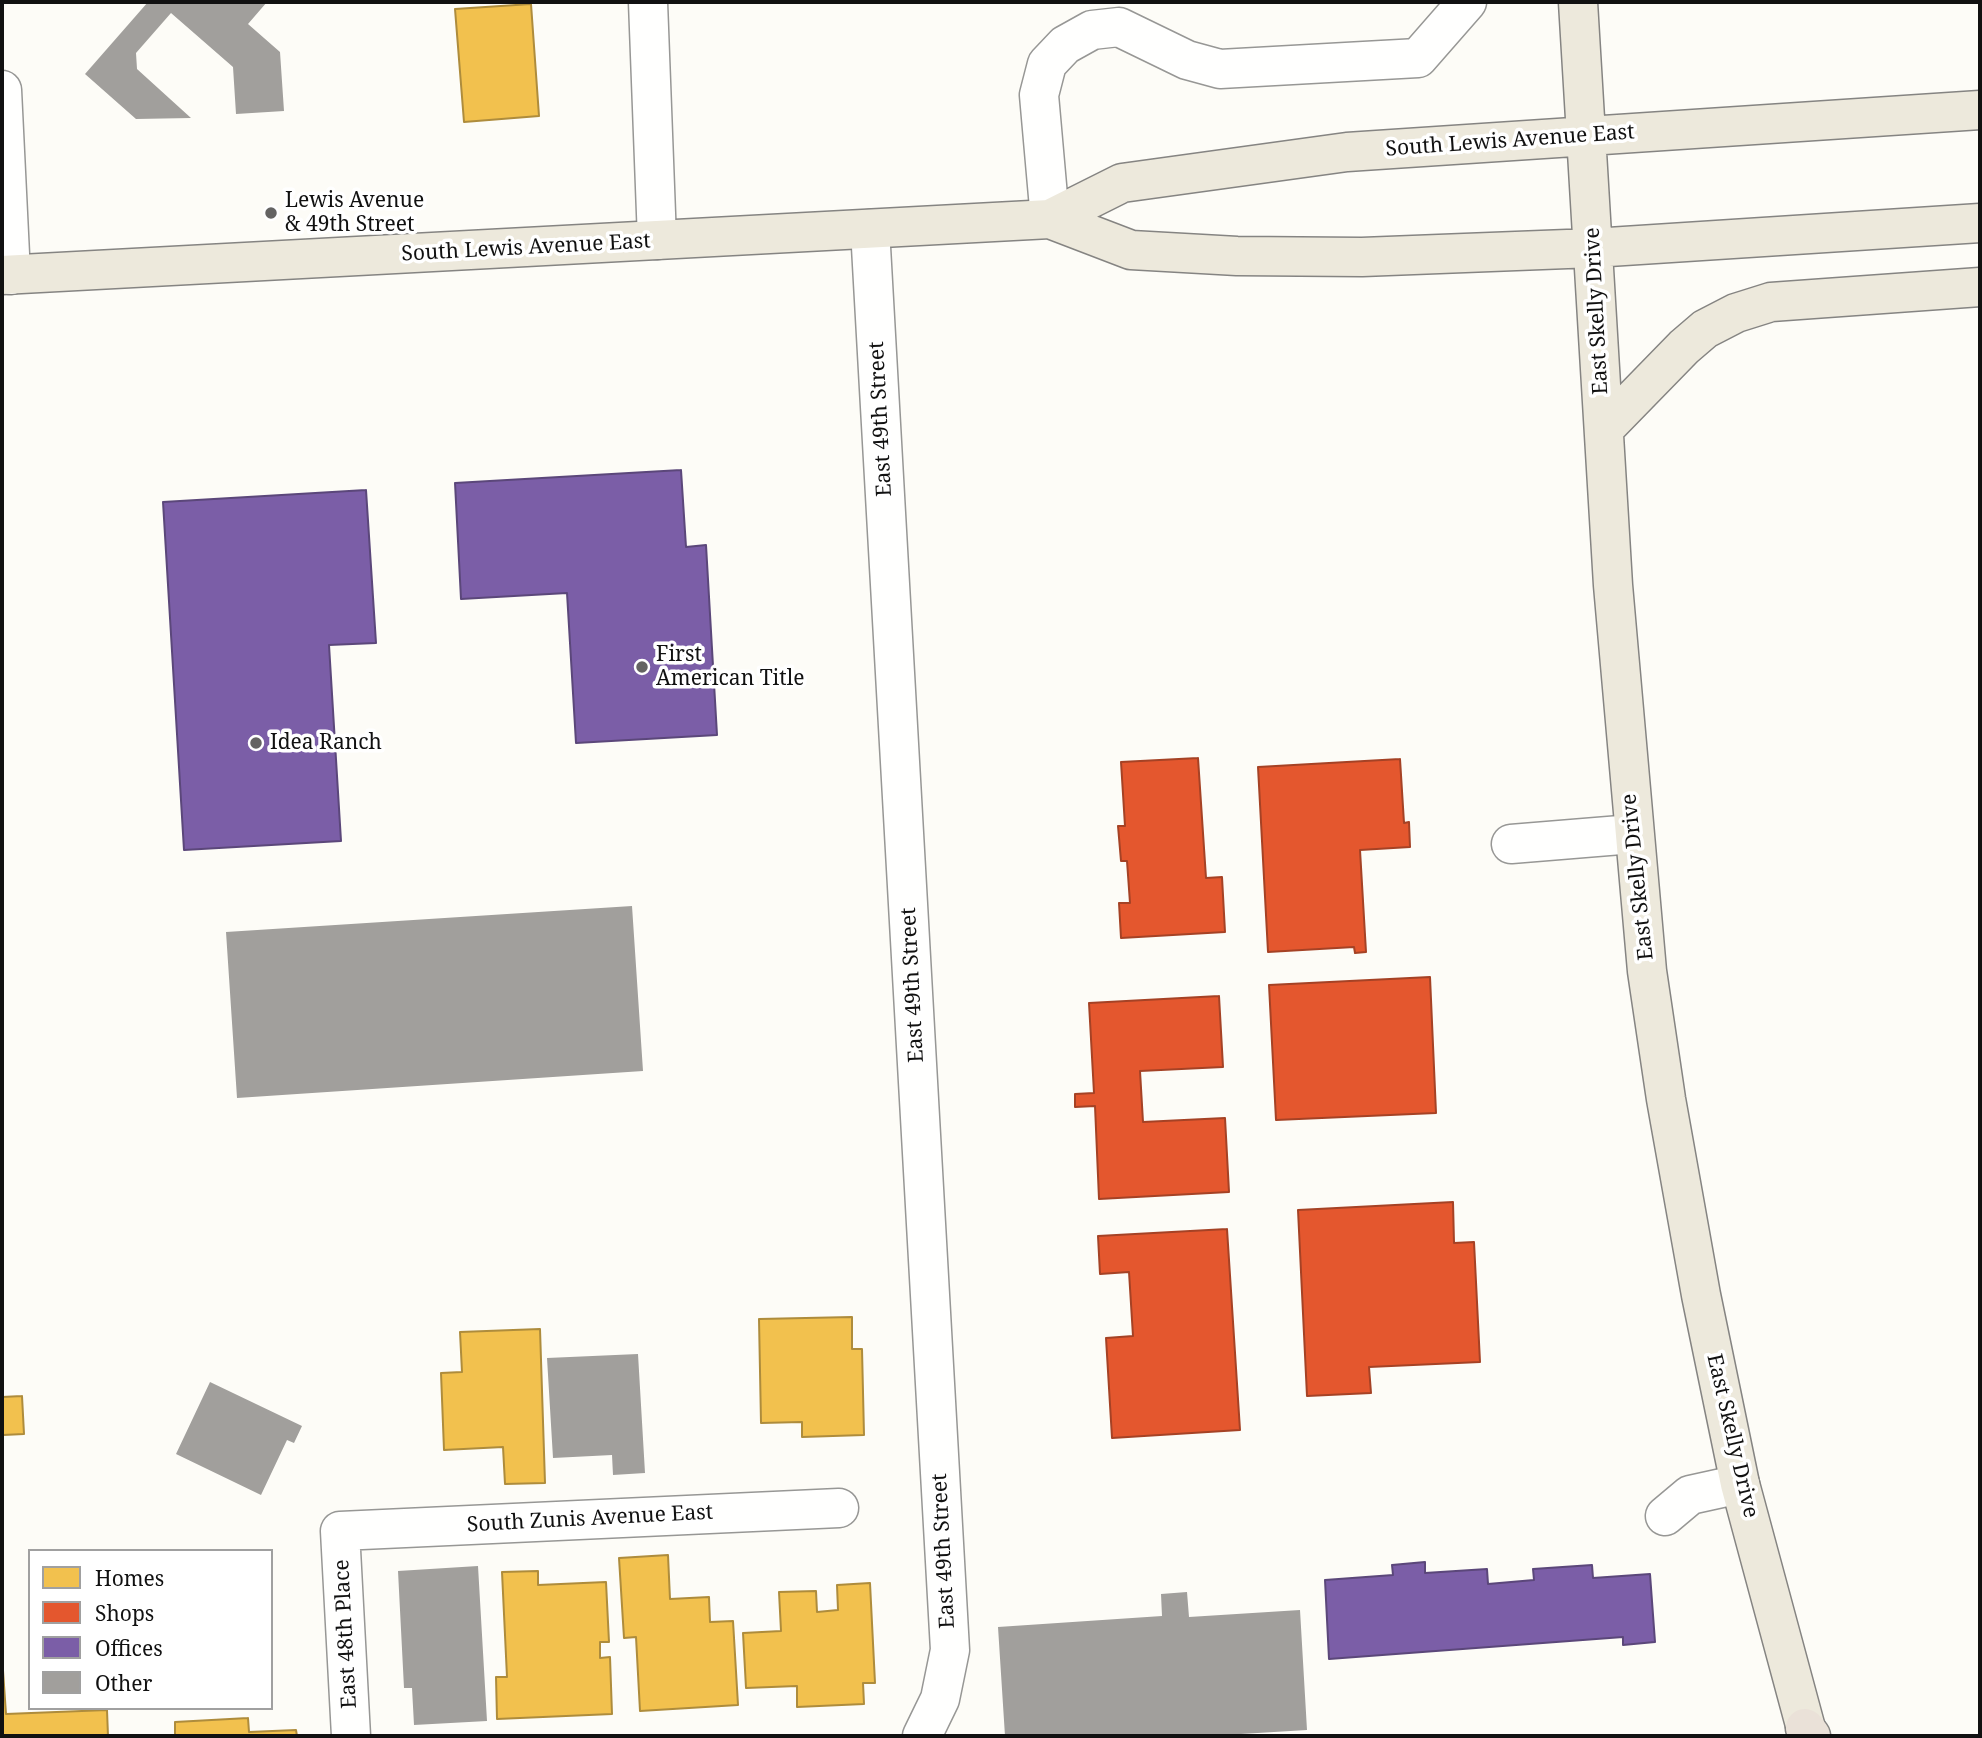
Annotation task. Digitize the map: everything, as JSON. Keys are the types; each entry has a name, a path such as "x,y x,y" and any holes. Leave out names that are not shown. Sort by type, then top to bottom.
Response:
{"main road":[{"name":"East Skelly Drive","path":"1578,2 1604,429 1633,834 1647,971 1698,1283 1740,1484 1808,1733"},
{"name":"South Lewis Avenue East","path":"7,275 1050,219 1122,183 1347,152 1980,110"},
{"name":"South Lewis Avenue East","path":"1050,219 1131,250 1237,256 1362,257 1593,248 1980,223"},
{"path":"1604,429 1705,329 1736,313 1771,302 1852,294 1980,287"}],"street":[{"path":"648,2 657,240"},
{"path":"1050,219 1039,95 1047,64 1065,45 1092,30 1119,27 1136,19 1187,60 1220,69 1418,58 1468,2"},
{"path":"2,90 7,275"},
{"name":"East 49th Street","path":"870,229 950,1650 940,1699 922,1736"},
{"path":"1511,844 1633,834"},
{"path":"1665,1516 1690,1495 1740,1484"},
{"name":"South Zunis Avenue East","path":"340,1531 839,1508"},
{"name":"East 48th Place","path":"340,1531 351,1736"}],"building: Homes":[{"path":"531,4 539,116 464,122 455,9"},
{"path":"852,1317 852,1349 862,1349 864,1435 802,1437 802,1422 761,1423 759,1319"},
{"path":"540,1329 545,1483 505,1484 503,1447 444,1450 441,1373 462,1372 460,1332"},
{"path":"22,1396 24,1434 3,1435 2,1397"},
{"path":"668,1555 670,1599 709,1597 710,1622 733,1621 738,1705 640,1711 636,1637 624,1638 619,1558"},
{"path":"538,1571 538,1585 606,1582 609,1642 600,1642 600,1658 610,1657 612,1714 497,1719 496,1677 507,1677 502,1572"},
{"path":"870,1583 875,1683 863,1683 864,1704 797,1707 797,1686 746,1688 743,1633 781,1631 779,1592 816,1591 817,1612 838,1610 837,1585"},
{"path":"2,1656 6,1714 107,1710 108,1736 2,1736"},
{"path":"248,1718 249,1732 296,1730 297,1736 175,1736 175,1722"}],"building: Shops":[{"path":"1198,758 1206,878 1222,877 1225,932 1121,938 1119,903 1130,903 1127,861 1121,861 1118,826 1125,826 1121,762"},
{"path":"1400,759 1404,823 1409,822 1410,847 1360,850 1366,952 1355,953 1354,947 1268,952 1258,767"},
{"path":"1430,977 1436,1113 1276,1120 1269,985"},
{"path":"1219,996 1223,1067 1140,1071 1143,1122 1225,1118 1229,1192 1099,1199 1095,1106 1075,1107 1075,1094 1094,1093 1089,1003"},
{"path":"1453,1202 1454,1243 1474,1242 1480,1362 1369,1367 1371,1393 1307,1396 1298,1210"},
{"path":"1227,1229 1240,1430 1112,1438 1106,1338 1133,1336 1129,1272 1100,1274 1098,1236"}],"building: Offices":[{"name":"First American Title","path":"681,470 686,547 706,545 717,735 576,743 567,593 461,599 455,483"},
{"name":"Idea Ranch","path":"366,490 376,643 329,645 341,841 184,850 163,502"},
{"path":"1425,1562 1425,1573 1487,1569 1488,1584 1534,1580 1533,1569 1592,1565 1593,1578 1650,1574 1655,1642 1623,1645 1623,1637 1329,1659 1325,1580 1393,1575 1392,1565"}],"building: Other":[{"path":"148,2 267,2 248,24 280,52 284,111 236,114 233,67 171,13 136,53 137,69 191,118 136,119 85,74"},
{"path":"632,906 643,1071 237,1098 226,932"},
{"path":"638,1354 645,1473 613,1475 612,1455 553,1458 547,1358"},
{"path":"210,1382 302,1426 294,1443 287,1440 261,1495 176,1454"},
{"path":"478,1566 487,1721 414,1725 412,1688 404,1688 398,1571"},
{"path":"1187,1592 1189,1617 1300,1610 1307,1730 1208,1736 1005,1736 998,1627 1162,1616 1161,1594"}],"place":[{"name":"Lewis Avenue & 49th Street","path":"271,213"},
{"name":"First American Title","path":"642,667"},
{"name":"Idea Ranch","path":"256,743"}]}
